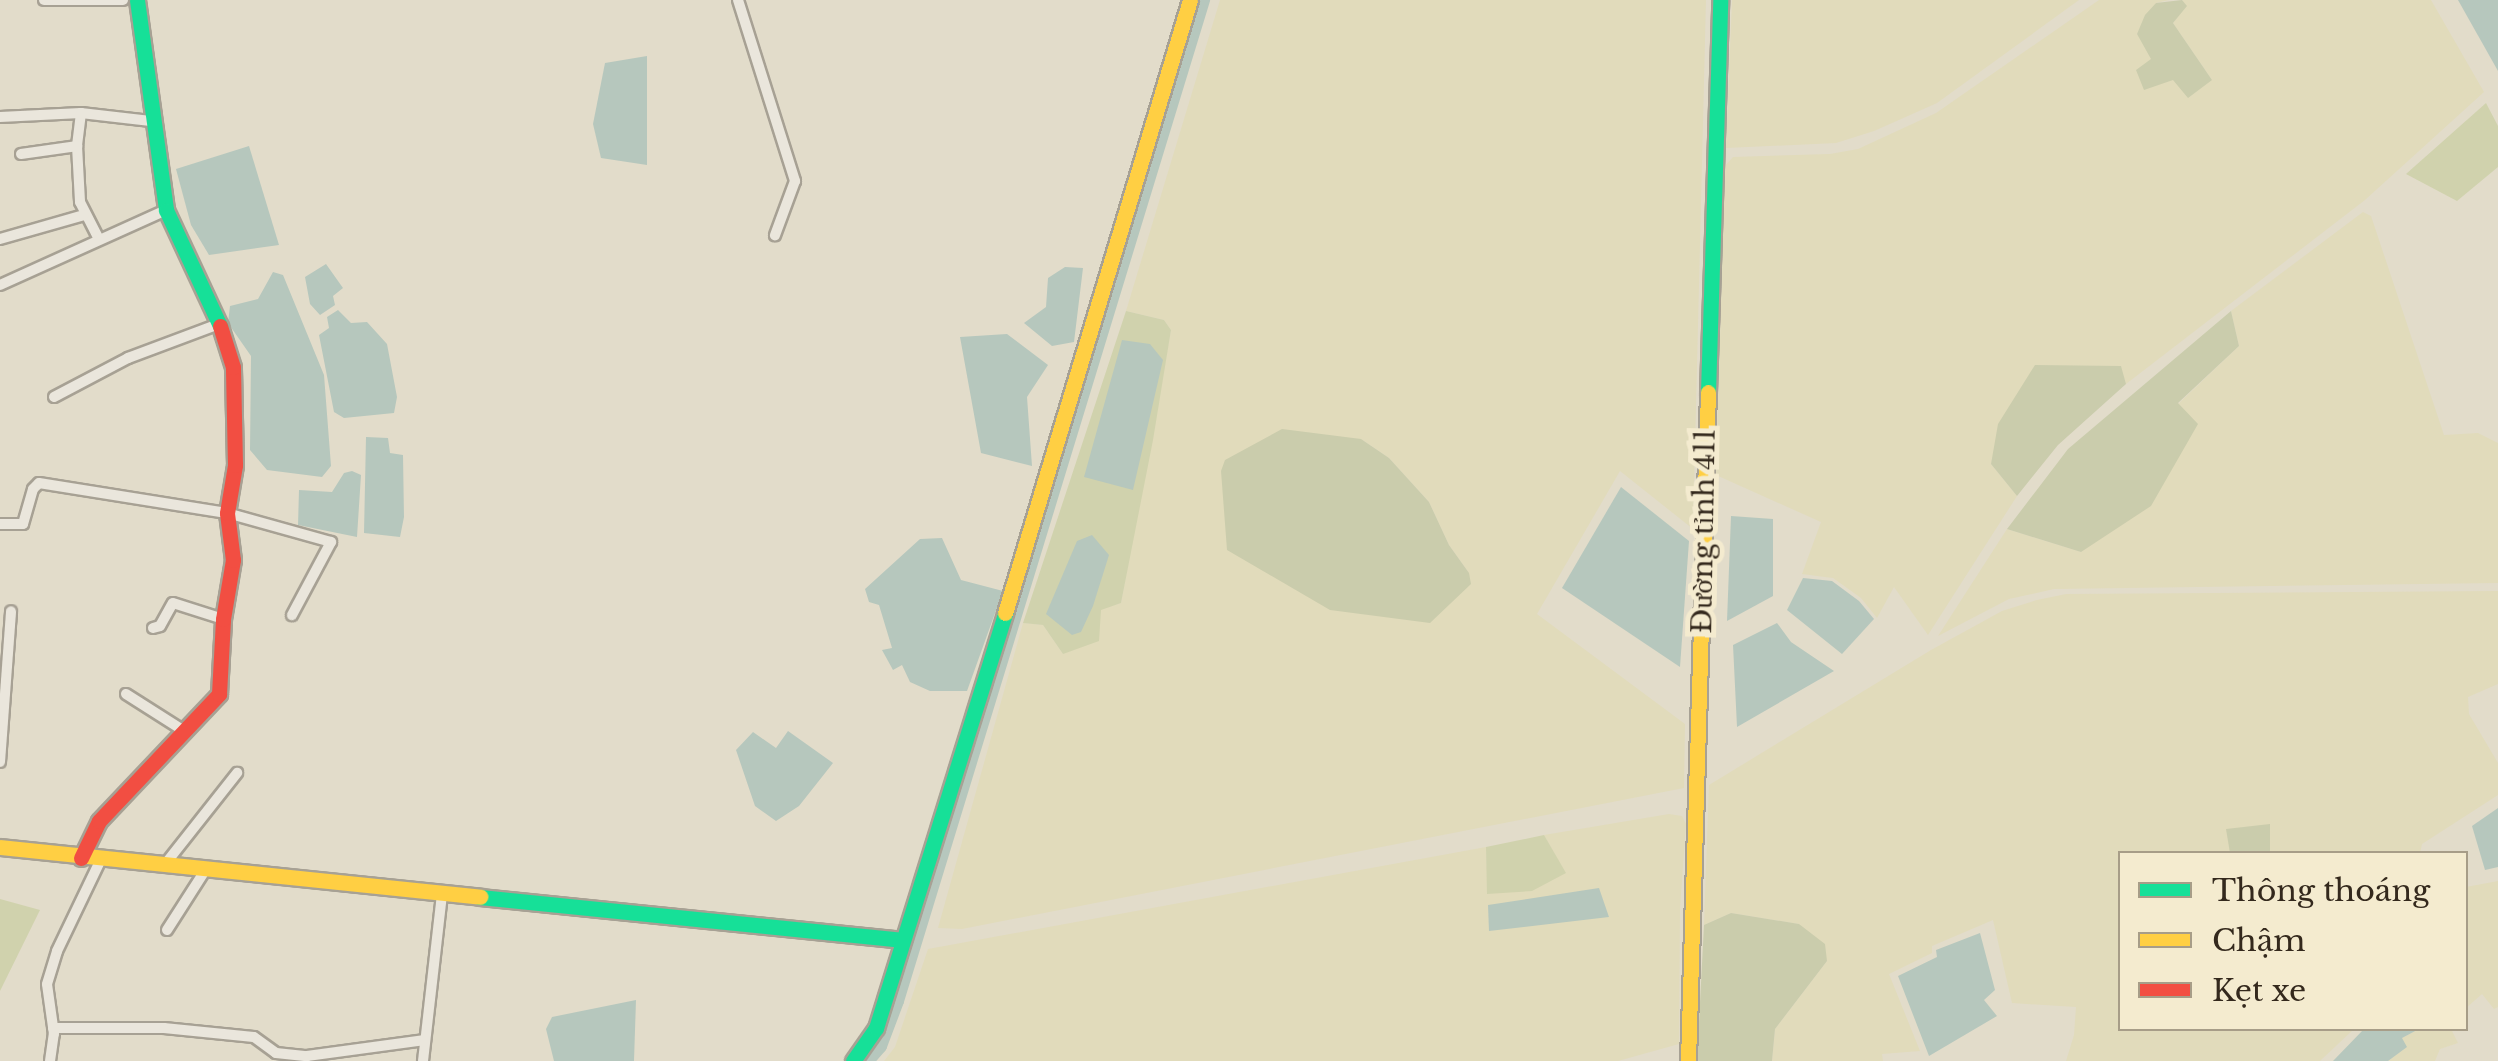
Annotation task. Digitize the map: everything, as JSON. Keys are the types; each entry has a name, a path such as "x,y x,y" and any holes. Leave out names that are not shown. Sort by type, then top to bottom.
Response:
{"main road":[{"path":"81,858 99,820 219,694 223,619 233,560 227,514 235,464 233,367 219,324 166,210 151,121 138,0"},
{"path":"853,1061 876,1028 1118,250 1190,0"},
{"name":"Đường tỉnh 411","path":"1688,1061 1720,0"},
{"path":"0,847 901,940"}],"street":[{"path":"44,0 123,0"},
{"path":"738,0 795,181 775,235"},
{"path":"0,116 81,114 151,121"},
{"path":"81,114 77,146 84,215 98,237"},
{"path":"20,154 77,146"},
{"path":"0,285 98,237 166,210"},
{"path":"0,239 84,215"},
{"path":"54,397 128,358 219,324"},
{"path":"0,524 23,524 33,489 39,483 227,514 331,542 292,614"},
{"path":"152,628 160,626 173,603 223,619"},
{"path":"0,762 11,611"},
{"path":"126,694 184,732"},
{"path":"166,863 237,773"},
{"path":"50,1061 50,972 101,859"},
{"path":"167,930 206,869"},
{"path":"422,1061 442,894"},
{"path":"53,1028 164,1028 254,1037 276,1053 307,1056 356,1055 424,1040"}],"shaded area":[{"path":"1220,0 1706,0 1693,529 1620,471 1537,614 1685,724 1684,788 962,929 938,928 1023,623 1043,625 1063,654 1101,609 1121,603 1171,330 1164,320 1126,311","holes":["1361,439 1389,458 1429,502 1449,545 1469,573"]},
{"path":"1732,0 2079,0 1937,103 1874,131 1836,143 1726,148"},
{"path":"2099,0 2169,0 2156,3 2137,34 2173,80 2212,80 2173,23 2186,6 2182,0 2431,0 2484,92 2365,200 2126,384 2120,366 1991,464 2017,496 1928,635 1894,587 1877,618 1861,598 1833,578 1802,574 1821,522 1716,475 1725,166 1733,157 1830,154 1858,149 1936,113"},
{"path":"2458,0 2498,0 2498,71"},
{"path":"647,56 647,165 601,158 593,124 605,63"},
{"path":"249,146 279,245 209,255 191,225 176,169"},
{"path":"2363,212 2371,216 2444,435 2478,433 2498,443 2498,583 2054,589 2009,599 1938,636 2007,529 2081,552 2178,404 2239,346 2231,311"},
{"path":"326,264 343,288 333,296 335,305 320,315 310,304 305,277"},
{"path":"1065,267 1083,268 1074,342 1052,346 1024,323 1046,307 1048,278"},
{"path":"273,272 283,275 324,375 331,466 322,477 267,470 250,450 251,356 228,323 230,306 258,299"},
{"path":"338,310 351,323 367,322 387,344 397,397 394,413 344,418 334,412 319,335 329,328 327,317"},
{"path":"1007,334 1048,365 1027,397 1032,466 981,453 960,337"},
{"path":"1122,340 1150,344 1163,360 1133,490 1084,477"},
{"path":"366,437 388,438 390,453 403,455 404,517 400,537 364,533"},
{"path":"344,473 361,475 357,537 298,525 299,490 332,492"},
{"path":"1621,487 1689,541 1680,667 1562,588"},
{"path":"1731,516 1773,519 1773,596 1727,621"},
{"path":"1092,535 1109,555 1081,632 1072,635 1046,614 1077,541"},
{"path":"942,538 961,580 1003,591 967,691 930,691 910,682 902,665 893,670 882,650 892,648 879,605 869,602 865,589 920,539"},
{"path":"1803,578 1832,581 1859,601 1874,619 1842,654 1787,610"},
{"path":"2498,591 2498,684 2468,697 2469,714 2498,763 2498,795 2422,844 2420,851 2118,851 2118,1031 2352,1031 2320,1061 2066,1061 2074,1035 2076,1007 2012,1003 1993,920 1932,946 1932,953 1889,974 1920,1051 1882,1054 1883,1061 1772,1061 1775,1029 1827,961 1799,924 1731,913 1704,925 1709,785 2002,611 2066,594"},
{"path":"1777,623 1791,642 1834,671 1737,727 1733,645"},
{"path":"788,731 833,763 799,806 776,821 755,806 736,750 753,732 776,748"},
{"path":"2498,808 2498,867 2485,870 2472,826"},
{"path":"1669,814 1682,816 1686,824 1680,908 1679,1044 1618,1061 884,1061 895,1047 928,949 1486,847 1488,894 1565,873 1544,835"},
{"path":"2498,881 2498,1007 2494,1009 2482,994 2468,1006 2468,887"},
{"path":"1599,888 1609,917 1489,931 1488,905"},
{"path":"1980,933 1995,990 1984,1000 1997,1016 1929,1056 1898,976 1937,957 1936,950"},
{"path":"636,1000 634,1061 554,1061 546,1029 552,1017"},
{"path":"2361,1031 2415,1031 2402,1038 2407,1047 2388,1061 2333,1061"},
{"path":"2415,1031 2452,1031 2458,1043 2440,1049 2435,1061 2388,1061 2406,1047 2402,1038"}],"green space":[{"path":"2182,0 2187,6 2173,23 2212,80 2188,98 2173,80 2144,90 2136,70 2151,59 2137,34 2145,15 2156,3"},
{"path":"2486,103 2498,126 2498,167 2457,201 2406,174"},
{"path":"1126,311 1164,320 1171,330 1153,440 1121,603 1101,610 1099,641 1063,654 1043,625 1023,623"},
{"path":"2231,311 2239,346 2178,403 2198,424 2151,506 2081,552 2007,529 2068,449"},
{"path":"2035,365 2121,366 2126,384 2058,445 2017,496 1991,464 1998,424"},
{"path":"1282,429 1361,439 1389,458 1429,502 1449,545 1469,573 1471,584 1430,623 1330,610 1227,550 1221,471 1225,460"},
{"path":"2270,824 2270,851 2230,851 2226,829"},
{"path":"1544,835 1566,873 1532,891 1487,894 1486,847"},
{"path":"0,899 40,910 0,991"},
{"path":"1731,913 1799,924 1825,944 1827,961 1775,1029 1772,1061 1697,1061 1704,925"}],"waterway":[{"path":"867,1061 880,1046 897,1001 1203,0"}],"traffic: fast":[{"path":"137,0 166,210 220,326"},
{"path":"1708,392 1720,0"},
{"path":"853,1061 876,1028 1005,613"},
{"path":"480,897 901,940"}],"traffic: slow":[{"path":"1005,613 1190,0"},
{"path":"1688,1061 1708,392"},
{"path":"0,847 480,897"}],"traffic: jam":[{"path":"81,858 99,821 219,694 223,619 233,560 227,513 235,465 233,367 220,326"}]}
